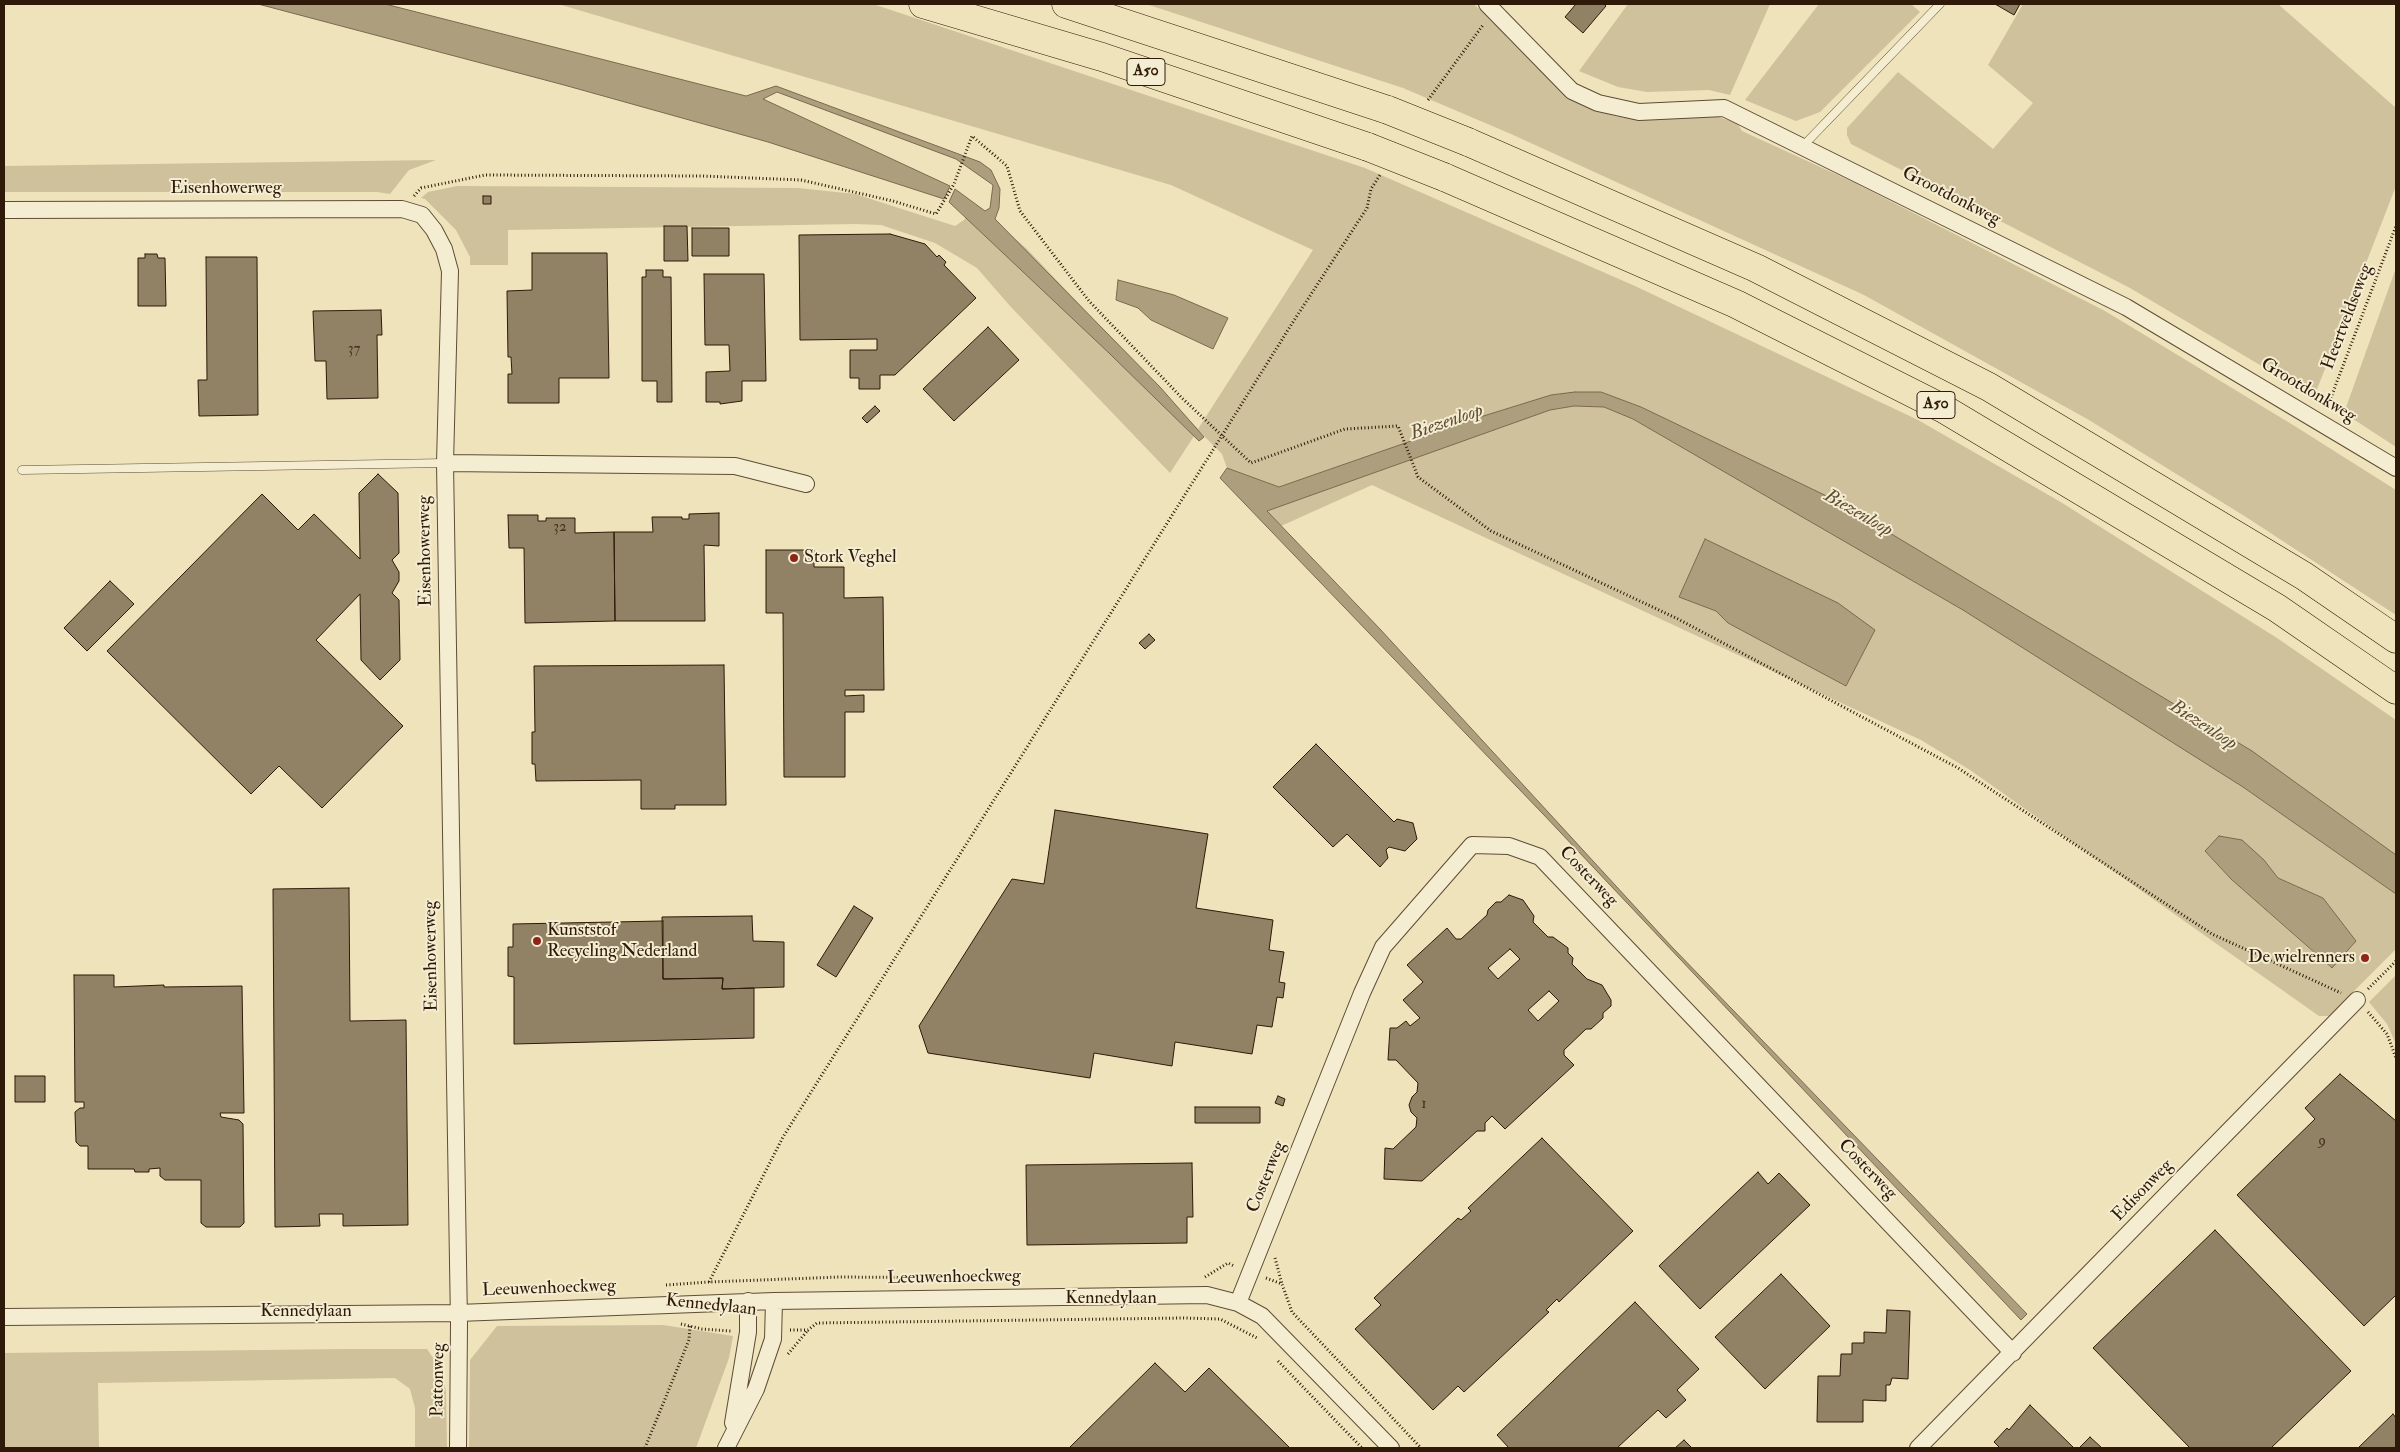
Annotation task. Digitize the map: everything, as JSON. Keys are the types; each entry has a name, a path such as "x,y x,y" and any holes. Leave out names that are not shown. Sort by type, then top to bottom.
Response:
{"highway":[{"name":"A50","path":"923,4 1102,57 1368,147 1444,177 1736,304 1944,409 2277,608 2396,690"},
{"name":"A50","path":"1066,4 1388,110 1468,142 1756,268 1989,387 2304,576 2396,639"}],"street":[{"name":"Grootdonkweg","path":"1489,6 1572,91 1590,99 1639,112 1724,108 2126,308 2396,468"},
{"name":"Eisenhowerweg","path":"4,210 402,209 422,215 434,230 444,249 450,271 445,463 458,1313"},
{"path":"445,463 735,466 806,484"},
{"name":"Costerweg","path":"1238,1303 1362,993 1383,947 1472,845 1509,846 1540,857 2013,1353"},
{"name":"Edisonweg","path":"1918,1448 2357,1000"},
{"name":"Leeuwenhoeckweg","path":"458,1313 748,1301 1207,1295 1238,1303 1262,1316 1391,1448"},
{"path":"728,1442 748,1332 748,1301"},
{"path":"728,1442 756,1390 774,1339 774,1301"},
{"name":"Kennedylaan","path":"4,1317 458,1313"},
{"name":"Pattonweg","path":"458,1313 458,1448"}],"lane":[{"path":"1803,146 1940,4"},
{"path":"22,470 445,463"}],"path":[{"path":"1425,106 1490,15 1489,6"},
{"path":"402,209 421,188 485,176 702,176 801,180 893,201 936,214 954,184 972,136 1007,166 1020,211 1089,301 1251,463 1345,429 1398,426 1418,477 1492,531 1678,619 1958,768 2212,934 2357,1000 2383,1028 2396,1058"},
{"path":"748,1281 709,1282 783,1137 1222,436 1368,208 1371,189 1382,173"},
{"name":"Heertveldseweg","path":"2322,417 2334,392 2396,226"},
{"path":"2357,1000 2396,962"},
{"name":"Kennedylaan","path":"774,1331 808,1330 817,1323 1184,1318 1220,1320 1259,1340"},
{"name":"Kennedylaan","path":"678,1323 748,1332"},
{"path":"645,1448 689,1340 690,1326"},
{"path":"1277,1360 1362,1448"}],"shaded area":[{"path":"558,4 873,4 1365,168 1635,286 1918,420 2059,501 2277,638 2396,720 2396,855 2251,751 1835,500 1641,407 1601,392 1551,395 1477,418 1279,487 1227,468 1222,454 1198,430 1170,473 1010,306 977,268 935,243 881,225 508,230 508,265 470,265 470,257 456,230 425,199 421,198 428,192 457,186 798,188 855,194 955,226 964,220 976,204 1027,249 1198,429 1313,250 1171,185"},
{"path":"1146,4 1473,4 1496,21 1508,39 1568,93 1587,105 1614,116 1639,120 1709,114 1737,123 1742,131 1853,182 2105,311 2396,490 2396,615 2246,517 2089,420 1864,295 1511,134 1403,88"},
{"path":"1628,4 1770,4 1730,95 1709,90 1647,92 1618,87 1579,71"},
{"path":"1819,4 1911,4 1920,12 1820,112 1796,121 1745,100"},
{"path":"2023,4 2278,4 2396,108 2396,186 2314,397 2130,288 1851,144 1847,135 1847,128 1898,72 1993,149 2033,103 1988,65"},
{"path":"436,160 409,170 390,194 377,192 4,192 4,166"},
{"path":"2396,268 2396,447 2344,413"},
{"path":"1574,406 1604,407 1633,419 1963,610 2243,787 2396,894 2396,949 2329,1016 2319,1016 1970,770 1921,740 1372,485 1281,526 1267,511 1550,410","holes":["1705,539 1765,569 1875,630 1846,686 1728,623 1716,611 1680,597","2205,851 2264,860 2278,878 2323,898 2356,941 2331,968 2231,879"]},
{"path":"2396,975 2396,1044 2387,1024 2369,1002"},
{"path":"663,1325 733,1336 729,1358 696,1448 469,1448 470,1360 497,1326"},
{"path":"427,1349 438,1365 446,1391 447,1448 415,1448 415,1408 410,1389 395,1378 98,1383 99,1448 4,1448 4,1353"}],"water":[{"path":"258,4 385,4 746,96 776,86 980,162 991,170 1000,189 999,208 995,219 1160,387 1204,437 1199,441 949,202 955,189 985,211 990,208 993,185 956,159 777,92 763,99 950,186 944,199 768,142 564,85"},
{"path":"1118,280 1174,295 1228,318 1213,349 1151,320 1138,308 1116,300"},
{"name":"Biezenloop","path":"1575,392 1601,392 1641,407 1835,500 2252,751 2396,855 2396,894 2243,787 1963,610 1633,419 1604,407 1574,406 1550,410 1267,511 1380,629 1672,947 2027,1314 2021,1320 1543,814 1220,478 1227,468 1279,487 1477,418 1551,395"},
{"path":"1705,539 1838,603 1875,630 1846,686 1728,623 1716,611 1679,597"},
{"path":"2219,836 2242,840 2264,860 2278,878 2323,898 2356,941 2332,968 2231,879 2205,851"}],"building":[{"path":"1576,4 1604,4 1606,6 1583,33 1565,17"},
{"path":"1995,4 2020,4 2014,15"},
{"path":"483,196 491,196 491,204 483,204"},
{"path":"664,226 687,226 688,261 664,261"},
{"path":"692,228 729,228 729,256 692,256"},
{"path":"890,234 925,244 937,257 939,255 946,262 944,265 976,298 895,375 880,375 880,389 859,389 859,378 850,378 850,350 877,350 877,339 800,340 799,235"},
{"path":"532,253 607,253 609,378 559,378 559,403 508,403 508,374 512,374 511,357 508,357 507,291 532,290"},
{"path":"145,254 157,254 158,258 165,258 166,306 138,306 138,258 145,258"},
{"path":"206,257 257,257 258,415 199,416 198,380 207,380"},
{"path":"646,270 663,270 663,277 671,277 672,402 657,402 657,381 642,381 642,277 646,277"},
{"path":"704,274 764,274 766,381 742,381 742,401 720,404 720,402 706,402 706,372 730,371 729,345 705,345"},
{"path":"381,310 382,335 377,335 378,398 327,399 326,361 315,361 313,311"},
{"path":"988,327 1019,360 954,421 923,389"},
{"path":"875,406 880,411 867,423 862,418"},
{"path":"378,474 398,493 399,553 392,560 399,572 399,581 392,593 399,600 400,660 380,680 361,660 360,594 316,640 403,726 322,808 279,766 251,794 107,651 262,494 298,530 314,514 360,559 359,493"},
{"path":"719,513 719,546 704,545 705,621 615,621 614,532 653,532 652,517 682,517 682,519 689,519 689,514"},
{"path":"508,515 538,515 538,521 546,521 546,518 575,518 575,533 614,532 615,621 525,623 524,548 509,548"},
{"path":"766,550 814,550 814,567 844,567 844,598 883,597 884,690 845,690 845,696 864,695 864,712 845,712 845,777 784,777 783,613 766,613"},
{"path":"110,581 134,604 87,651 64,628"},
{"path":"1149,634 1155,640 1145,649 1139,643"},
{"path":"724,665 726,805 675,805 675,809 641,809 641,780 536,781 535,764 532,764 532,732 535,732 534,666"},
{"path":"1316,744 1394,822 1397,819 1413,823 1417,839 1405,851 1389,847 1386,850 1388,858 1380,867 1347,834 1333,847 1273,787"},
{"path":"1055,810 1208,834 1196,908 1273,920 1269,950 1284,952 1279,982 1285,983 1283,998 1277,997 1272,1027 1257,1025 1252,1054 1175,1042 1172,1066 1094,1053 1090,1078 928,1053 919,1026 1012,879 1044,884"},
{"path":"349,888 350,1021 406,1020 408,1225 343,1226 343,1214 319,1214 320,1226 275,1227 273,889"},
{"path":"1509,895 1523,900 1534,916 1533,922 1548,937 1553,937 1568,948 1568,953 1573,958 1572,964 1587,979 1602,985 1611,1000 1611,1006 1603,1013 1603,1018 1591,1029 1586,1029 1564,1050 1564,1055 1574,1065 1505,1129 1492,1116 1485,1123 1485,1131 1477,1131 1422,1181 1384,1179 1385,1148 1393,1149 1416,1127 1417,1118 1411,1112 1409,1105 1412,1097 1417,1092 1418,1083 1396,1060 1388,1060 1390,1028 1397,1028 1406,1021 1410,1026 1420,1018 1403,1000 1423,982 1407,965 1447,928 1456,939 1461,939 1487,915 1488,910 1496,902 1501,902","holes":["1510,949 1520,959 1498,979 1488,968","1549,991 1559,1001 1538,1021 1528,1010"]},
{"path":"854,906 873,918 836,977 817,965"},
{"path":"752,916 753,941 784,942 784,987 722,989 723,978 663,979 662,917"},
{"path":"663,921 663,979 723,978 722,989 754,988 754,1038 514,1044 514,977 508,976 508,947 513,947 513,924"},
{"path":"74,975 114,975 114,987 164,985 164,987 242,986 244,1113 220,1113 221,1117 239,1120 243,1124 244,1223 240,1227 206,1227 201,1223 201,1180 165,1180 160,1176 160,1168 149,1169 149,1172 135,1172 134,1169 88,1169 88,1146 80,1146 76,1142 75,1112 80,1108 84,1108 84,1102 75,1102"},
{"path":"2340,1074 2396,1121 2396,1295 2364,1326 2237,1195 2315,1119 2305,1108"},
{"path":"15,1076 45,1076 45,1102 15,1102"},
{"path":"1278,1096 1285,1099 1283,1106 1275,1103"},
{"path":"1195,1107 1260,1107 1260,1123 1195,1123"},
{"path":"1542,1138 1633,1231 1559,1302 1557,1299 1546,1310 1549,1312 1464,1392 1458,1386 1433,1410 1355,1329 1381,1305 1374,1298 1458,1218 1461,1220 1471,1211 1468,1208"},
{"path":"1192,1163 1193,1217 1187,1217 1187,1243 1027,1245 1026,1165"},
{"path":"1758,1172 1768,1184 1779,1173 1810,1205 1700,1309 1659,1266"},
{"path":"2215,1230 2351,1371 2271,1448 2190,1448 2093,1348"},
{"path":"1781,1274 1830,1326 1765,1389 1715,1337"},
{"path":"1635,1302 1699,1369 1677,1390 1686,1400 1666,1418 1658,1410 1617,1448 1509,1448 1497,1435"},
{"path":"1887,1310 1910,1311 1908,1379 1892,1378 1890,1385 1886,1385 1886,1401 1863,1400 1863,1422 1817,1422 1818,1376 1840,1376 1841,1354 1852,1354 1852,1343 1864,1343 1864,1332 1886,1333"},
{"path":"1155,1363 1185,1392 1209,1368 1290,1448 1069,1448"},
{"path":"2030,1405 2074,1448 2000,1448 1994,1442 2007,1428 2009,1430"},
{"path":"2393,1414 2396,1418 2396,1448 2358,1448"},
{"path":"2090,1437 2102,1448 2079,1448"},
{"path":"1684,1440 1692,1448 1675,1448"}],"place":[{"name":"Stork Veghel","path":"794,558"},
{"name":"Kunststof Recycling Nederland","path":"537,941"},
{"name":"De wielrenners","path":"2365,958"}]}
